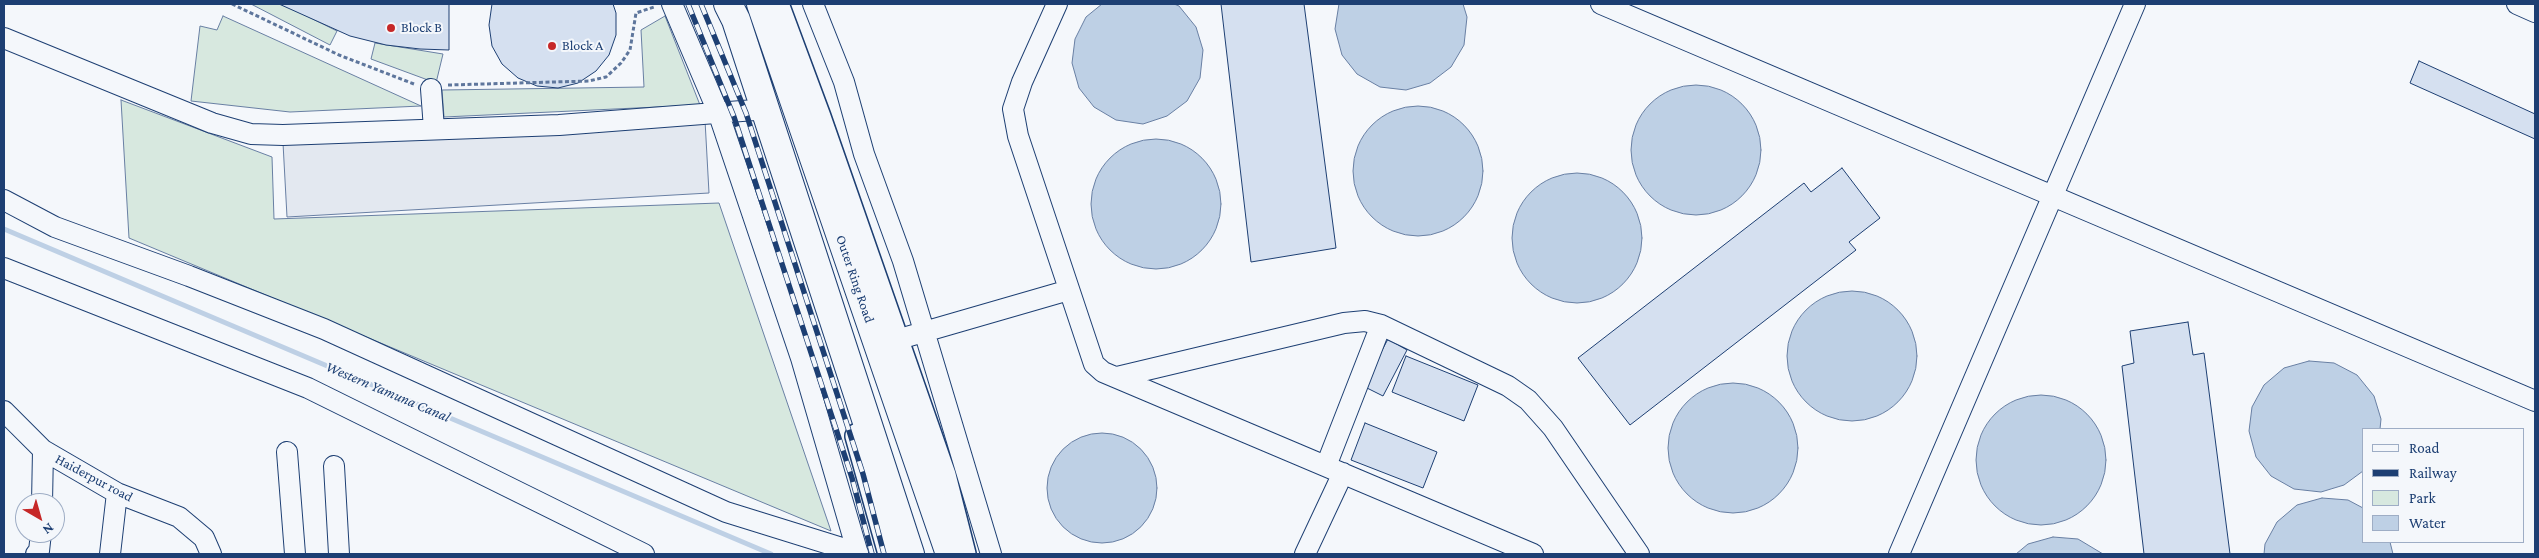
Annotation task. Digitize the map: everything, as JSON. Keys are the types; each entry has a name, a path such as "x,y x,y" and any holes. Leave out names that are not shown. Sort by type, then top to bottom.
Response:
{"highway":[{"path":"728,4 736,20 910,554"},
{"name":"Outer Ring Road","path":"761,4 950,554"}],"main road":[{"path":"715,4 770,150 862,448 891,554"},
{"name":"Outer Ring Road","path":"776,4 942,475 963,554"}],"street":[{"path":"813,4 844,82 864,154 903,261 991,554"},
{"path":"1058,4 1022,82 1014,109 1018,136 1094,364 1103,372 1533,554"},
{"path":"1601,4 2535,401"},
{"path":"1899,554 2135,4"},
{"path":"2517,4 2535,12"},
{"path":"664,5 718,112 801,358 858,554"},
{"path":"4,38 212,124 250,134 283,135 559,125 755,110"},
{"path":"431,89 434,130"},
{"path":"4,200 54,227 189,276 324,329 726,512 858,554"},
{"path":"4,268 308,388 644,554"},
{"path":"896,340 1069,290"},
{"path":"1117,377 1344,322 1364,321 1381,325 1508,386 1528,400 1552,428 1639,554"},
{"path":"1305,554 1381,325"},
{"name":"Haiderpur road","path":"4,411 43,450 117,493 179,518 204,538 211,554"},
{"path":"42,493 43,450"},
{"path":"287,452 295,554"},
{"path":"334,466 338,554"},
{"path":"110,554 117,493"}],"path":[{"path":"232,4 339,55 431,89 446,85 475,83 589,81 606,77 621,63 630,50 636,13 664,5"}],"green space":[{"path":"251,4 283,4 337,31 330,45"},
{"path":"223,16 421,106 290,112 191,101 200,26 217,30"},
{"path":"665,16 700,105 444,117 442,90 644,87 641,30"},
{"path":"375,43 443,54 436,83 371,59"},
{"path":"121,100 272,157 274,219 719,203 831,531 129,238"}],"shaded area":[{"path":"705,120 709,193 287,217 283,143"}],"water":[{"path":"1102,4 1174,4 1179,6 1196,27 1203,50 1200,78 1187,101 1167,116 1143,124 1116,120 1094,107 1079,88 1072,63 1075,39 1086,17"},
{"path":"1339,4 1463,4 1467,17 1464,45 1451,67 1430,83 1406,90 1380,87 1357,74 1342,55 1335,29"},
{"path":"1696,85 1709,86 1721,90 1742,104 1756,125 1760,137 1760,163 1756,175 1742,196 1721,210 1709,214 1696,215 1683,214 1671,210 1650,196 1636,175 1632,163 1631,150 1632,137 1636,125 1650,104 1671,90 1683,86"},
{"path":"1418,106 1431,107 1443,111 1464,125 1478,146 1482,158 1482,184 1478,196 1464,217 1443,231 1431,235 1418,236 1405,235 1393,231 1372,217 1358,196 1354,184 1353,171 1354,158 1358,146 1372,125 1393,111 1405,107"},
{"path":"1156,139 1169,140 1181,144 1202,158 1216,179 1220,191 1220,217 1216,229 1202,250 1181,264 1169,268 1156,269 1143,268 1131,264 1110,250 1096,229 1092,217 1091,204 1092,191 1096,179 1110,158 1131,144 1143,140"},
{"path":"1577,173 1590,174 1602,178 1623,192 1637,213 1641,225 1641,251 1637,263 1623,284 1602,298 1590,302 1577,303 1564,302 1552,298 1531,284 1517,263 1513,251 1512,238 1513,225 1517,213 1531,192 1552,178 1564,174"},
{"path":"1852,291 1865,292 1877,296 1898,310 1912,331 1916,343 1916,369 1912,381 1898,402 1877,416 1865,420 1852,421 1839,420 1827,416 1806,402 1792,381 1788,369 1787,356 1788,343 1792,331 1806,310 1827,296 1839,292"},
{"path":"2309,361 2334,363 2357,375 2374,396 2381,419 2380,428 2362,428 2362,472 2344,485 2321,492 2294,489 2271,476 2256,457 2249,431 2252,407 2264,385 2284,368"},
{"path":"1733,383 1746,384 1758,388 1779,402 1793,423 1797,435 1797,461 1793,473 1779,494 1758,508 1746,512 1733,513 1720,512 1708,508 1687,494 1673,473 1669,461 1668,448 1669,435 1673,423 1687,402 1708,388 1720,384"},
{"path":"2041,395 2054,396 2066,400 2087,414 2101,435 2105,447 2105,473 2101,485 2087,506 2066,520 2054,524 2041,525 2028,524 2016,520 1995,506 1981,485 1977,473 1976,460 1977,447 1981,435 1995,414 2016,400 2028,396"},
{"path":"1102,433 1123,437 1141,449 1153,467 1157,488 1153,509 1141,527 1123,539 1102,543 1081,539 1063,527 1051,509 1047,488 1051,467 1063,449 1081,437"},
{"path":"2322,498 2348,500 2362,507 2362,543 2390,543 2393,554 2264,554 2265,544 2277,522 2297,505"},
{"path":"2053,537 2078,539 2103,554 2016,554 2028,544"}],"building":[{"name":"Block B","path":"279,4 449,4 449,50 386,45 350,36"},
{"name":"Block A","path":"492,4 613,4 616,13 616,35 609,55 596,71 578,83 558,88 537,86 518,78 502,64 492,46 489,25"},
{"path":"1221,4 1304,4 1336,248 1251,262"},
{"path":"2419,61 2535,114 2535,139 2410,83"},
{"path":"1842,168 1880,218 1849,242 1856,250 1630,425 1578,358 1804,183 1811,192"},
{"path":"2188,322 2193,355 2204,353 2230,554 2144,554 2122,366 2134,363 2130,331"},
{"path":"1388,339 1407,350 1383,396 1363,386"},
{"path":"1406,356 1478,385 1464,421 1392,392"},
{"path":"1365,423 1437,452 1423,488 1351,460"}],"waterway":[{"name":"Western Yamuna Canal","path":"4,229 771,554"}],"railway":[{"path":"688,4 734,117 852,478 872,554"},
{"path":"701,4 746,113 863,474 884,554"}],"place":[{"name":"Block B","path":"391,28"},
{"name":"Block A","path":"552,46"}]}
